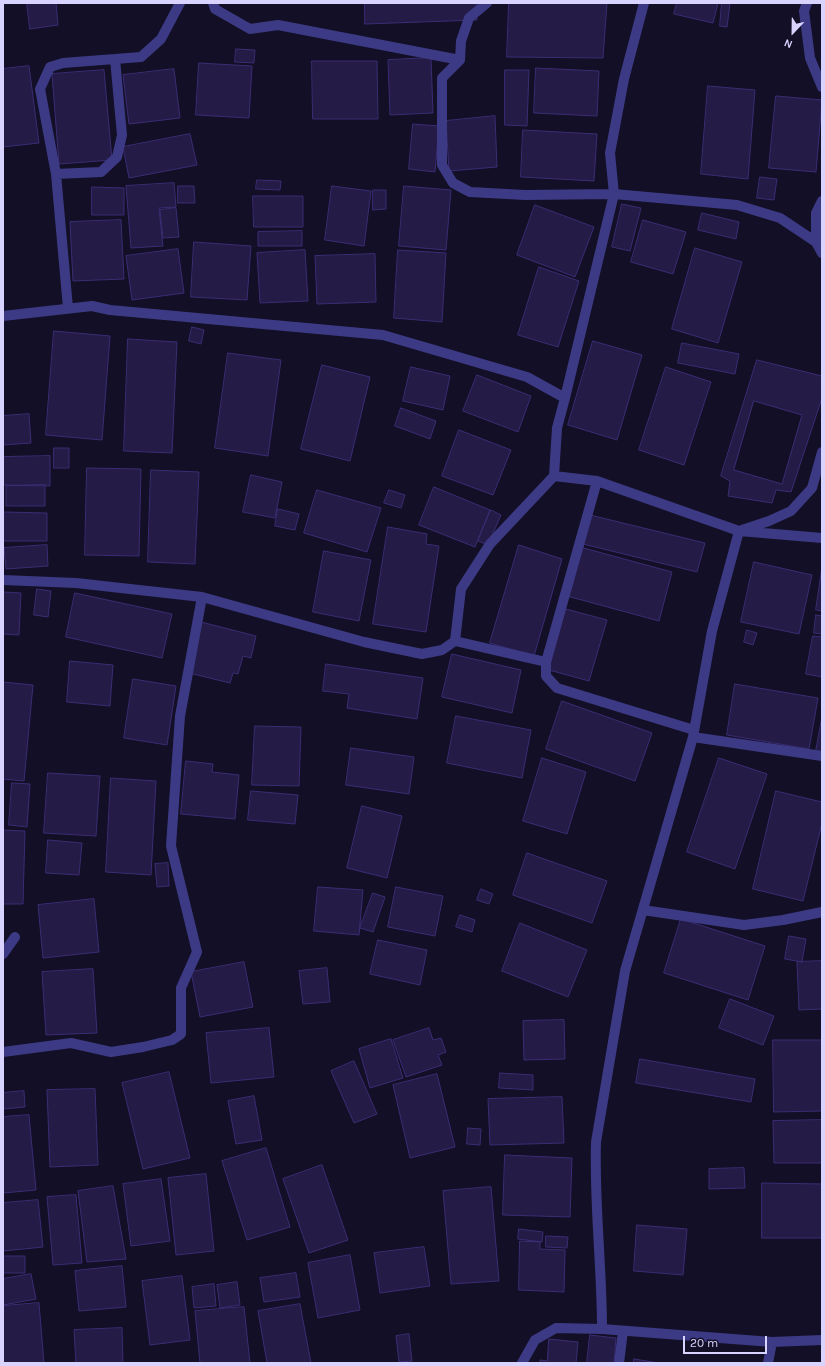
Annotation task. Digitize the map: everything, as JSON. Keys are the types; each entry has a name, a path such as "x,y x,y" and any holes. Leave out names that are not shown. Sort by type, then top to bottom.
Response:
{"street":[{"path":"68,308 56,174 40,88 50,66 63,63 141,57 161,39 180,3"},
{"path":"213,3 215,9 250,29 278,25 460,60"},
{"path":"487,3 470,18 461,41 460,60 442,78 442,165 453,183 470,192 525,195 614,194 737,205 780,218 816,242 822,253"},
{"path":"455,641 461,589 490,544 554,476 557,428 566,398 614,194 610,154 624,79 644,3"},
{"path":"807,3 804,11 810,58 822,87"},
{"path":"56,174 101,172 117,158 122,135 115,59"},
{"path":"816,242 816,213 822,200"},
{"path":"3,316 92,306 118,311 383,335 527,376 566,398"},
{"path":"739,531 769,521 791,511 812,488 822,452"},
{"path":"554,476 597,481 739,531 822,538"},
{"path":"597,481 546,662 546,676 557,688 693,733 822,756"},
{"path":"602,1329 602,1287 595,1170 596,1142 625,971 693,733 712,631 739,531"},
{"path":"3,580 76,583 202,597 364,642 422,654 442,650 455,641 546,662"},
{"path":"3,1052 71,1043 111,1052 143,1047 172,1040 181,1034 181,988 197,952 171,846 180,716 202,597"},
{"path":"643,910 744,925 783,920 822,912"},
{"path":"3,954 15,937"},
{"path":"522,1363 535,1340 556,1328 602,1329 772,1342 822,1340"},
{"path":"620,1363 623,1331"},
{"path":"768,1363 772,1342"}],"building":[{"path":"27,3 56,3 58,25 30,29"},
{"path":"365,3 476,3 477,20 365,24"},
{"path":"509,3 607,3 603,58 507,57"},
{"path":"677,3 718,3 713,23 674,14"},
{"path":"722,3 730,3 727,27 720,26"},
{"path":"236,49 255,50 254,63 235,62"},
{"path":"431,58 433,113 390,115 388,60"},
{"path":"312,61 377,61 378,119 313,119"},
{"path":"199,63 252,66 249,118 196,115"},
{"path":"29,66 39,143 3,147 3,69"},
{"path":"536,68 599,71 597,116 534,113"},
{"path":"174,69 180,118 129,124 123,75"},
{"path":"104,70 112,160 59,164 52,74"},
{"path":"505,70 529,70 527,126 505,125"},
{"path":"708,86 755,90 748,179 701,174"},
{"path":"776,96 822,100 816,172 769,168"},
{"path":"495,116 497,167 449,171 446,121"},
{"path":"413,124 439,126 435,172 409,169"},
{"path":"523,130 597,134 594,181 521,177"},
{"path":"190,134 197,165 129,178 123,147"},
{"path":"760,177 777,179 774,200 757,198"},
{"path":"257,180 281,181 280,190 256,189"},
{"path":"174,183 176,207 159,208 163,246 131,248 126,186"},
{"path":"178,186 194,186 195,203 178,203"},
{"path":"332,186 371,191 364,246 325,240"},
{"path":"404,186 451,190 446,250 399,246"},
{"path":"92,187 124,188 124,215 92,215"},
{"path":"373,190 386,190 386,209 373,210"},
{"path":"253,196 303,196 303,227 254,227"},
{"path":"622,204 641,208 630,251 612,247"},
{"path":"535,205 594,227 575,277 517,255"},
{"path":"176,208 179,237 163,238 160,210"},
{"path":"702,213 739,222 736,239 698,230"},
{"path":"121,220 124,279 73,281 70,222"},
{"path":"643,220 686,232 673,274 631,262"},
{"path":"302,231 302,246 258,246 258,232"},
{"path":"194,242 251,246 247,300 191,297"},
{"path":"695,248 742,262 718,343 672,329"},
{"path":"178,249 184,293 132,300 126,256"},
{"path":"305,250 308,301 260,303 257,253"},
{"path":"398,250 446,253 442,322 394,318"},
{"path":"375,254 376,302 317,304 315,256"},
{"path":"539,267 579,281 558,347 518,335"},
{"path":"192,327 204,330 201,344 189,341"},
{"path":"54,331 110,336 102,440 46,435"},
{"path":"128,339 177,342 172,453 124,451"},
{"path":"593,341 642,355 617,440 568,425"},
{"path":"682,343 739,354 735,374 678,363"},
{"path":"228,353 281,360 268,456 215,448"},
{"path":"757,360 822,376 822,398 791,492 776,490 772,503 728,496 730,481 721,476"},
{"path":"322,365 370,377 350,461 301,449"},
{"path":"411,367 450,376 443,410 403,401"},
{"path":"666,367 711,382 684,465 639,450"},
{"path":"477,375 531,396 518,432 463,411"},
{"path":"754,401 802,415 782,484 734,470"},
{"path":"401,408 436,421 430,439 395,426"},
{"path":"29,414 31,443 3,445 3,416"},
{"path":"459,430 511,450 493,495 442,476"},
{"path":"54,448 69,448 69,468 54,468"},
{"path":"50,456 50,486 3,485 3,457"},
{"path":"87,468 141,469 139,556 85,555"},
{"path":"151,470 199,472 195,564 148,562"},
{"path":"251,475 282,482 275,518 243,512"},
{"path":"45,485 45,506 6,506 6,486"},
{"path":"434,487 490,510 475,547 419,525"},
{"path":"317,490 381,508 367,552 304,533"},
{"path":"389,490 405,495 401,508 384,503"},
{"path":"278,509 299,514 295,530 275,526"},
{"path":"491,510 501,515 488,545 478,541"},
{"path":"4,512 47,513 47,541 4,541"},
{"path":"590,515 705,543 697,572 583,544"},
{"path":"388,527 427,534 426,544 439,546 426,632 373,624"},
{"path":"47,545 48,566 6,569 4,548"},
{"path":"519,545 562,559 534,656 490,643"},
{"path":"580,547 672,572 659,621 567,596"},
{"path":"324,551 371,560 359,621 313,612"},
{"path":"754,562 812,575 799,634 741,622"},
{"path":"822,567 822,611 816,610"},
{"path":"37,589 51,591 48,617 34,615"},
{"path":"3,592 21,593 19,635 3,634"},
{"path":"75,593 172,614 162,658 66,637"},
{"path":"566,609 607,620 589,681 549,670"},
{"path":"816,615 822,616 822,634 814,633"},
{"path":"201,622 256,636 251,658 243,656 238,674 233,673 230,683 189,673"},
{"path":"747,630 757,633 753,645 744,642"},
{"path":"813,636 822,637 822,677 806,674"},
{"path":"452,654 521,670 512,713 442,697"},
{"path":"70,661 113,665 110,706 67,702"},
{"path":"326,664 423,678 417,719 347,708 349,694 323,691"},
{"path":"133,679 176,686 167,745 124,738"},
{"path":"3,682 33,685 24,781 3,779"},
{"path":"735,684 818,698 809,749 727,735"},
{"path":"562,701 652,733 635,781 546,749"},
{"path":"456,716 531,730 522,778 447,763"},
{"path":"822,717 822,752 816,751"},
{"path":"255,726 301,727 299,786 252,785"},
{"path":"351,748 414,757 409,794 346,785"},
{"path":"542,758 586,772 567,834 523,821"},
{"path":"719,758 767,774 735,869 687,852"},
{"path":"186,761 213,764 212,772 239,775 235,819 181,814"},
{"path":"48,773 100,776 96,836 44,833"},
{"path":"111,778 156,781 151,875 106,872"},
{"path":"12,783 30,784 27,827 9,825"},
{"path":"251,791 298,795 295,824 248,820"},
{"path":"776,791 822,802 822,823 803,901 753,889"},
{"path":"362,806 402,816 387,878 347,868"},
{"path":"3,830 25,831 23,904 3,904"},
{"path":"48,840 82,843 79,875 46,873"},
{"path":"527,853 607,881 592,923 513,895"},
{"path":"168,863 169,886 157,887 155,864"},
{"path":"318,887 363,890 359,935 314,931"},
{"path":"396,887 443,896 435,936 388,927"},
{"path":"481,889 493,894 489,904 477,900"},
{"path":"373,893 385,897 373,932 360,928"},
{"path":"94,899 99,952 43,958 38,905"},
{"path":"460,915 475,920 472,932 456,927"},
{"path":"681,919 765,946 748,1000 664,973"},
{"path":"520,923 587,950 568,997 502,971"},
{"path":"789,936 806,939 802,962 785,959"},
{"path":"378,940 427,950 420,985 370,974"},
{"path":"822,961 822,1009 799,1010 797,962"},
{"path":"244,962 253,1007 200,1017 191,972"},
{"path":"327,968 330,1002 303,1004 299,971"},
{"path":"93,969 97,1033 46,1035 42,972"},
{"path":"730,999 774,1016 763,1045 719,1028"},
{"path":"564,1020 565,1059 524,1060 523,1021"},
{"path":"269,1028 274,1077 211,1083 206,1033"},
{"path":"429,1028 433,1040 441,1038 446,1052 438,1055 442,1065 406,1077 393,1040"},
{"path":"391,1039 403,1078 370,1088 359,1049"},
{"path":"773,1040 822,1040 822,1111 774,1112"},
{"path":"640,1059 755,1079 751,1102 636,1083"},
{"path":"354,1061 377,1114 354,1123 331,1071"},
{"path":"169,1072 190,1158 143,1169 122,1083"},
{"path":"500,1073 533,1075 533,1090 499,1088"},
{"path":"437,1074 455,1147 410,1158 393,1085"},
{"path":"95,1089 98,1165 50,1167 47,1090"},
{"path":"24,1091 25,1107 3,1109 3,1093"},
{"path":"254,1096 262,1140 236,1144 228,1101"},
{"path":"562,1097 564,1143 490,1145 488,1099"},
{"path":"29,1115 36,1190 3,1193 3,1117"},
{"path":"822,1120 822,1163 774,1163 773,1121"},
{"path":"468,1128 481,1129 480,1145 467,1144"},
{"path":"266,1148 290,1227 247,1240 222,1161"},
{"path":"505,1155 572,1158 570,1217 503,1215"},
{"path":"322,1165 348,1240 309,1253 283,1179"},
{"path":"744,1168 745,1188 709,1189 709,1169"},
{"path":"206,1174 214,1251 176,1255 168,1178"},
{"path":"161,1179 170,1241 131,1246 123,1184"},
{"path":"762,1183 822,1184 822,1238 762,1238"},
{"path":"113,1186 126,1259 87,1262 78,1191"},
{"path":"491,1187 499,1281 451,1284 443,1191"},
{"path":"76,1195 82,1263 53,1265 47,1197"},
{"path":"38,1200 43,1247 3,1251 3,1203"},
{"path":"637,1225 687,1229 683,1275 634,1271"},
{"path":"519,1229 543,1232 542,1242 518,1239"},
{"path":"546,1236 568,1237 567,1248 546,1247"},
{"path":"520,1241 540,1242 540,1249 565,1250 564,1292 519,1290"},
{"path":"424,1247 430,1286 380,1293 374,1253"},
{"path":"350,1255 360,1310 318,1318 308,1263"},
{"path":"3,1256 25,1256 25,1273 3,1273"},
{"path":"122,1266 126,1307 79,1311 75,1271"},
{"path":"296,1273 300,1297 264,1302 260,1278"},
{"path":"31,1274 36,1299 3,1305 3,1279"},
{"path":"182,1276 190,1340 150,1345 142,1281"},
{"path":"237,1282 240,1305 220,1308 217,1285"},
{"path":"214,1284 216,1306 194,1308 192,1287"},
{"path":"39,1303 44,1363 3,1363 3,1306"},
{"path":"300,1304 311,1363 267,1363 258,1311"},
{"path":"244,1307 250,1363 200,1363 195,1311"},
{"path":"122,1328 123,1363 76,1363 74,1330"},
{"path":"409,1334 412,1361 399,1362 396,1336"},
{"path":"590,1335 616,1338 614,1363 587,1363"},
{"path":"549,1339 578,1342 576,1363 540,1363 540,1360 547,1361"},
{"path":"634,1359 659,1363 634,1363"}]}
